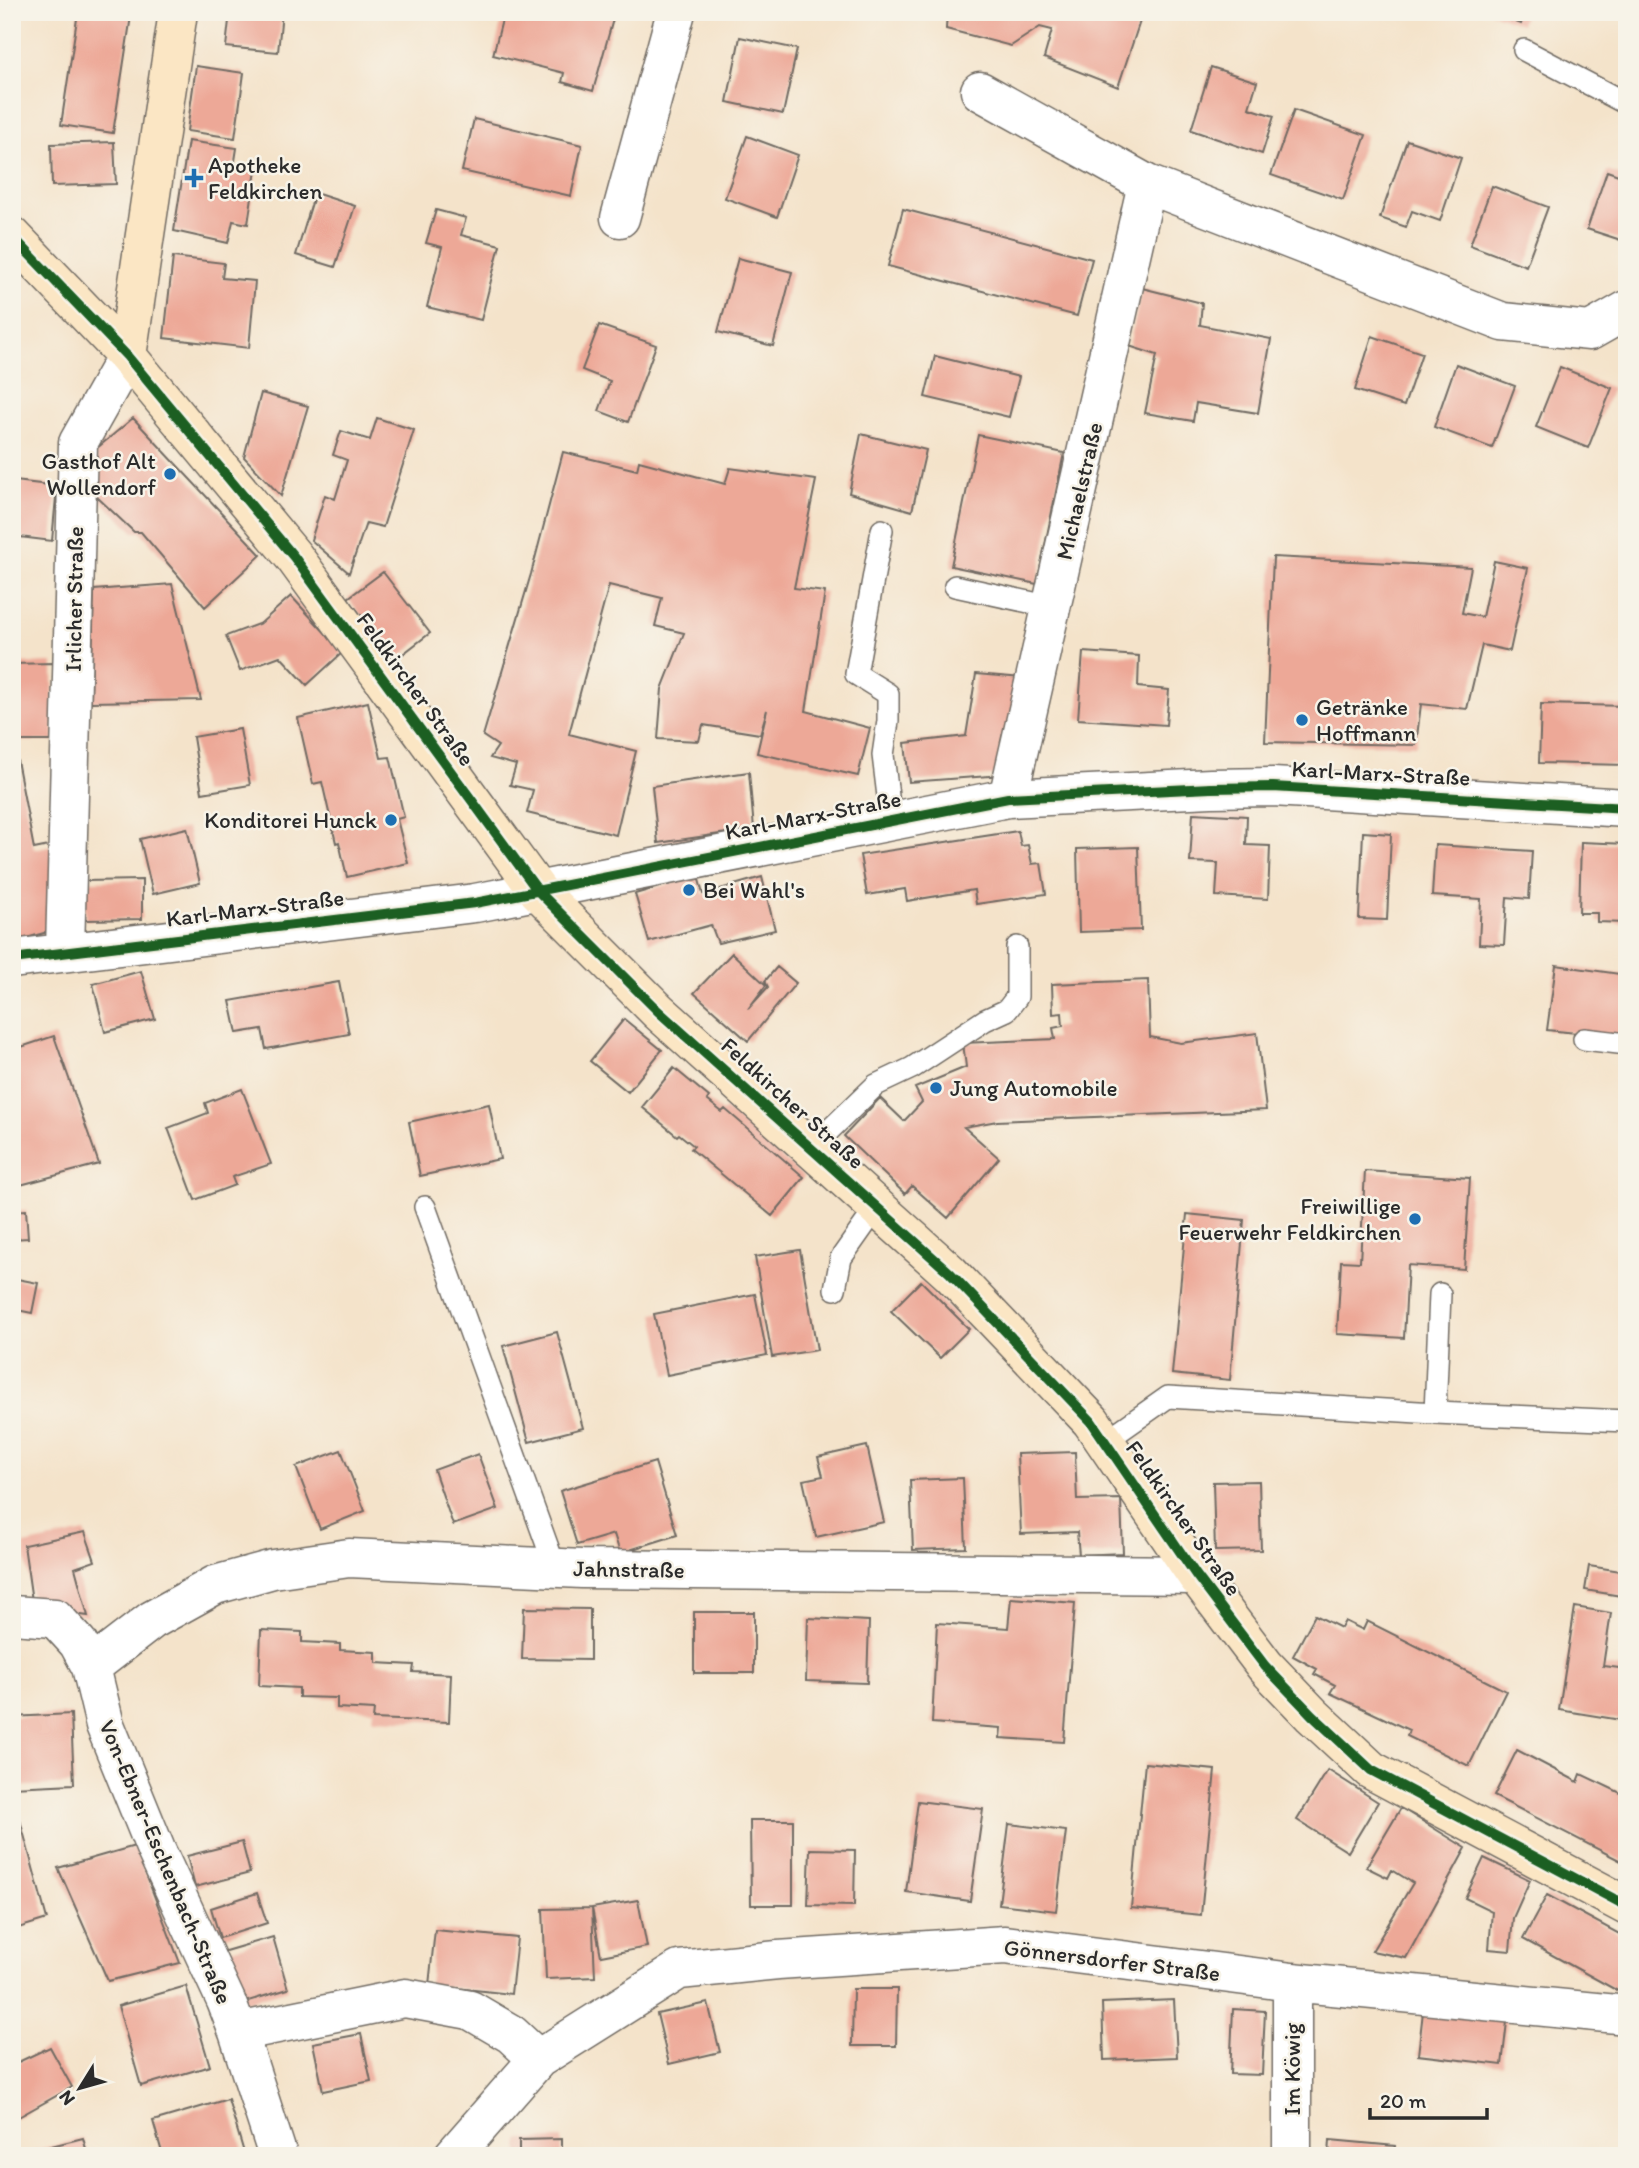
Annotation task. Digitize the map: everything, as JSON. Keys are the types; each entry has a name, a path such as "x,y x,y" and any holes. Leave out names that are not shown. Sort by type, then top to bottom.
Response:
{"street":[{"name":"Irlicher Straße","path":"65,951 78,443 127,356 178,12"},
{"path":"620,218 676,12"},
{"path":"980,91 1147,184 1503,323 1590,331 1627,310"},
{"name":"Michaelstraße","path":"1009,798 1147,184"},
{"name":"Feldkircher Straße","path":"12,236 127,356 294,557 537,891 658,1011 950,1273 1091,1421 1196,1574 1265,1666 1312,1715 1371,1770 1627,1906"},
{"name":"Karl-Marx-Straße","path":"12,959 461,905 1009,798 1273,787 1627,808"},
{"name":"Jahnstraße","path":"91,1667 152,1620 215,1585 273,1569 349,1558 555,1567 821,1573 1196,1574"},
{"name":"Von-Ebner-Eschenbach-Straße","path":"12,1615 55,1618 78,1643 91,1667 105,1725 156,1850 226,2001 278,2156"},
{"name":"Gönnersdorfer Straße","path":"453,2156 538,2059 678,1970 778,1960 1005,1945 1292,1982 1627,2015"},
{"name":"Im Köwig","path":"1292,1982 1292,2156"},
{"path":"238,2032 404,1998 470,2010 511,2034 538,2059"}],"lane":[{"path":"1524,50 1627,104"},
{"path":"882,530 856,674 888,694 888,721 883,755 891,821"},
{"path":"955,586 1052,607"},
{"path":"811,1148 876,1085 912,1068 985,1020 1007,1010 1017,997 1017,947"},
{"path":"1584,1039 1627,1044"},
{"path":"835,1289 841,1258 877,1207"},
{"path":"425,1208 555,1567"},
{"path":"1435,1413 1440,1294"},
{"path":"1104,1441 1168,1397 1627,1421"}],"building":[{"path":"78,12 131,16 113,133 61,125"},
{"path":"230,12 282,12 278,52 226,47"},
{"path":"504,12 615,12 593,91 562,82 564,73 493,55"},
{"path":"947,12 1143,12 1118,87 1044,58 1052,30 1040,27 1011,46 946,29"},
{"path":"1490,12 1525,12 1521,24"},
{"path":"740,37 797,49 783,114 727,102"},
{"path":"196,66 244,73 235,138 187,131"},
{"path":"1211,67 1257,82 1249,108 1274,116 1262,154 1191,130"},
{"path":"1294,110 1366,135 1343,200 1271,175"},
{"path":"474,119 582,145 571,196 462,171"},
{"path":"747,136 798,155 777,217 725,198"},
{"path":"1407,140 1461,158 1440,221 1412,211 1406,227 1380,218"},
{"path":"188,141 237,148 234,167 256,170 248,224 233,221 228,243 174,231"},
{"path":"114,142 116,184 52,186 51,144"},
{"path":"1607,171 1627,178 1627,242 1587,229"},
{"path":"1492,186 1548,207 1526,266 1470,245"},
{"path":"315,193 355,206 335,267 296,255"},
{"path":"903,209 1092,259 1077,316 888,266"},
{"path":"436,210 466,218 461,235 500,245 481,320 427,307 442,247 426,243"},
{"path":"173,257 224,263 222,278 255,281 249,348 164,338"},
{"path":"738,258 792,272 773,346 718,332"},
{"path":"1142,288 1202,303 1200,325 1271,339 1258,413 1196,403 1193,421 1145,413 1157,355 1129,346"},
{"path":"599,325 656,345 628,422 599,411 610,381 582,370"},
{"path":"1372,336 1422,353 1404,406 1355,390"},
{"path":"935,356 1019,377 1009,417 925,397"},
{"path":"1456,364 1515,386 1492,448 1434,427"},
{"path":"1560,367 1612,388 1588,448 1536,427"},
{"path":"261,393 308,406 281,496 244,457"},
{"path":"133,418 261,555 205,607 141,532 134,532 95,495 96,449"},
{"path":"377,418 414,430 383,527 366,523 349,573 311,540 325,495 335,499 347,460 333,455 341,431 370,440"},
{"path":"861,434 926,450 912,511 849,493"},
{"path":"978,435 1064,453 1037,584 951,566"},
{"path":"563,452 637,470 639,461 725,484 730,468 816,480 794,588 825,592 806,711 870,728 858,776 757,753 767,710 760,734 703,725 699,741 658,739 662,689 684,633 655,626 662,598 609,585 569,734 636,751 616,835 527,813 533,790 510,785 516,765 490,758 498,746 483,736 531,574"},
{"path":"15,481 57,486 52,541 12,536"},
{"path":"1273,557 1471,567 1462,613 1482,617 1494,561 1528,568 1510,651 1482,645 1467,709 1421,704 1416,745 1265,742"},
{"path":"383,572 430,633 395,660 348,598"},
{"path":"172,584 201,700 91,702 94,590"},
{"path":"291,596 343,652 307,685 280,656 240,671 226,636 261,623"},
{"path":"1083,652 1139,656 1138,687 1169,690 1166,725 1078,719"},
{"path":"53,663 54,741 12,741 12,664"},
{"path":"976,674 1022,678 1003,775 909,782 905,743 966,736"},
{"path":"368,702 381,758 390,757 404,817 397,819 408,863 347,877 322,782 313,784 298,718"},
{"path":"1541,704 1627,706 1627,765 1539,763"},
{"path":"240,729 250,785 202,793 193,737"},
{"path":"16,755 34,849 54,845 55,923 44,933 12,942 12,756"},
{"path":"749,772 754,829 658,843 652,786"},
{"path":"1193,813 1247,816 1246,845 1270,846 1268,899 1216,896 1218,863 1190,862"},
{"path":"187,828 200,883 153,894 140,839"},
{"path":"1018,831 1021,846 1028,845 1032,864 1041,863 1046,894 976,904 974,890 907,901 905,889 867,895 860,855"},
{"path":"1363,832 1391,834 1387,920 1359,919"},
{"path":"1581,842 1627,844 1627,923 1597,922 1597,913 1579,913"},
{"path":"1435,845 1532,851 1529,899 1507,897 1504,945 1479,944 1481,899 1432,896"},
{"path":"1138,847 1141,930 1079,932 1077,849"},
{"path":"698,876 703,894 762,877 775,930 718,943 711,925 649,942 635,894"},
{"path":"142,880 142,919 85,920 84,881"},
{"path":"732,953 766,985 748,1009 768,987 765,981 777,967 796,983 748,1041 694,993"},
{"path":"1556,965 1627,975 1627,1038 1547,1030"},
{"path":"141,971 155,1019 105,1032 93,984"},
{"path":"1148,980 1150,1037 1181,1043 1257,1033 1266,1110 997,1121 964,1127 999,1158 948,1218 912,1186 905,1194 844,1136 880,1098 904,1121 922,1102 915,1088 966,1067 963,1043 1055,1039 1053,1028 1063,1026 1062,1013 1053,1014 1052,984"},
{"path":"339,982 349,1034 266,1049 262,1029 237,1033 230,1001"},
{"path":"624,1019 662,1050 628,1092 590,1061"},
{"path":"54,1036 99,1164 20,1185 12,1167 12,1050"},
{"path":"674,1068 709,1097 707,1100 722,1112 725,1109 804,1177 772,1216 691,1149 694,1146 679,1134 677,1136 642,1107"},
{"path":"242,1089 271,1164 232,1177 235,1185 195,1200 168,1128 208,1113 205,1103"},
{"path":"489,1104 500,1159 420,1176 409,1122"},
{"name":"Freiwillige Feuerwehr Feldkirchen","path":"1365,1171 1470,1178 1464,1269 1408,1265 1404,1338 1337,1334 1341,1261 1360,1262"},
{"path":"26,1210 28,1238 12,1239 12,1211"},
{"path":"1187,1214 1244,1220 1230,1380 1172,1374"},
{"path":"800,1250 817,1350 772,1357 755,1257"},
{"path":"12,1278 38,1283 32,1313 12,1309"},
{"path":"921,1281 969,1329 940,1358 891,1311"},
{"path":"755,1294 767,1355 667,1375 654,1314"},
{"path":"557,1332 583,1428 529,1442 503,1346"},
{"path":"867,1446 884,1522 816,1537 803,1480 823,1476 818,1457"},
{"path":"341,1450 365,1511 320,1529 296,1467"},
{"path":"1075,1452 1077,1500 1121,1499 1123,1553 1079,1555 1077,1532 1021,1534 1017,1454"},
{"path":"478,1454 498,1509 453,1525 434,1470"},
{"path":"655,1462 677,1535 620,1553 614,1534 577,1545 560,1491"},
{"path":"963,1478 966,1548 913,1550 910,1480"},
{"path":"1259,1481 1261,1550 1215,1551 1213,1482"},
{"path":"85,1532 95,1561 75,1568 88,1616 33,1608 24,1545"},
{"path":"1589,1566 1627,1572 1627,1597 1585,1590"},
{"path":"1011,1598 1075,1603 1064,1742 1000,1738 1001,1728 932,1723 937,1623 1008,1628"},
{"path":"1575,1607 1611,1613 1603,1666 1627,1669 1627,1721 1559,1710"},
{"path":"524,1608 590,1609 590,1660 522,1659"},
{"path":"694,1612 754,1612 754,1673 694,1673"},
{"path":"1315,1615 1341,1628 1345,1621 1363,1630 1367,1621 1506,1691 1469,1766 1407,1736 1409,1730 1330,1693 1335,1685 1314,1674 1317,1669 1293,1656"},
{"path":"808,1618 869,1621 867,1683 806,1681"},
{"path":"261,1630 302,1632 302,1642 340,1644 340,1650 376,1652 376,1663 414,1665 413,1672 451,1674 449,1722 373,1719 374,1710 337,1708 337,1698 299,1697 299,1688 259,1686"},
{"path":"71,1714 74,1784 12,1787 12,1717"},
{"path":"1517,1750 1578,1782 1581,1774 1627,1796 1627,1864 1494,1796"},
{"path":"1145,1763 1215,1770 1201,1915 1131,1908"},
{"path":"1328,1770 1378,1802 1348,1852 1297,1820"},
{"path":"918,1801 983,1809 970,1901 906,1892"},
{"path":"1401,1808 1466,1848 1406,1958 1372,1951 1413,1883 1392,1870 1388,1878 1366,1867"},
{"path":"20,1820 47,1919 12,1930 12,1823"},
{"path":"750,1820 793,1820 793,1905 751,1905"},
{"path":"1009,1824 1066,1831 1056,1911 999,1904"},
{"path":"242,1842 250,1873 195,1887 187,1856"},
{"path":"135,1846 180,1963 108,1981 58,1868"},
{"path":"810,1849 855,1850 854,1906 808,1905"},
{"path":"1484,1858 1530,1880 1513,1918 1510,1951 1489,1949 1492,1911 1465,1898"},
{"path":"257,1893 267,1923 220,1938 211,1908"},
{"path":"1547,1895 1627,1938 1625,1995 1523,1939"},
{"path":"638,1900 647,1947 601,1956 592,1908"},
{"path":"592,1908 595,1977 546,1979 543,1909"},
{"path":"435,1930 517,1938 511,1994 429,1985"},
{"path":"273,1937 288,1989 238,2004 222,1952"},
{"path":"186,1986 210,2066 141,2086 118,2006"},
{"path":"853,1989 897,1989 896,2046 852,2046"},
{"path":"1174,2000 1177,2057 1104,2060 1102,2003"},
{"path":"708,2003 720,2052 669,2064 657,2014"},
{"path":"1424,2003 1508,2013 1502,2065 1418,2055"},
{"path":"1233,2009 1265,2011 1262,2075 1230,2074"},
{"path":"361,2034 371,2081 323,2091 313,2043"},
{"path":"50,2047 72,2087 15,2119 12,2114 12,2065"},
{"path":"228,2099 245,2156 163,2156 153,2121"},
{"path":"83,2138 88,2156 25,2156 24,2153"},
{"path":"562,2139 562,2156 519,2156 519,2140"},
{"path":"1330,2140 1395,2146 1394,2156 1329,2156"}],"cycle path":[{"path":"12,236 127,356 294,557 538,891 658,1011 950,1273 1091,1421 1196,1575 1265,1666 1312,1715 1371,1770 1627,1906"},
{"path":"12,959 475,903 1008,798 1273,787 1627,808"}],"place":[{"name":"Apotheke Feldkirchen","path":"194,178"},
{"name":"Gasthof Alt Wollendorf","path":"170,474"},
{"name":"Getränke Hoffmann","path":"1302,720"},
{"name":"Konditorei Hunck","path":"391,820"},
{"name":"Bei Wahl's","path":"689,890"},
{"name":"Jung Automobile","path":"936,1088"},
{"name":"Freiwillige Feuerwehr Feldkirchen","path":"1415,1219"}]}
